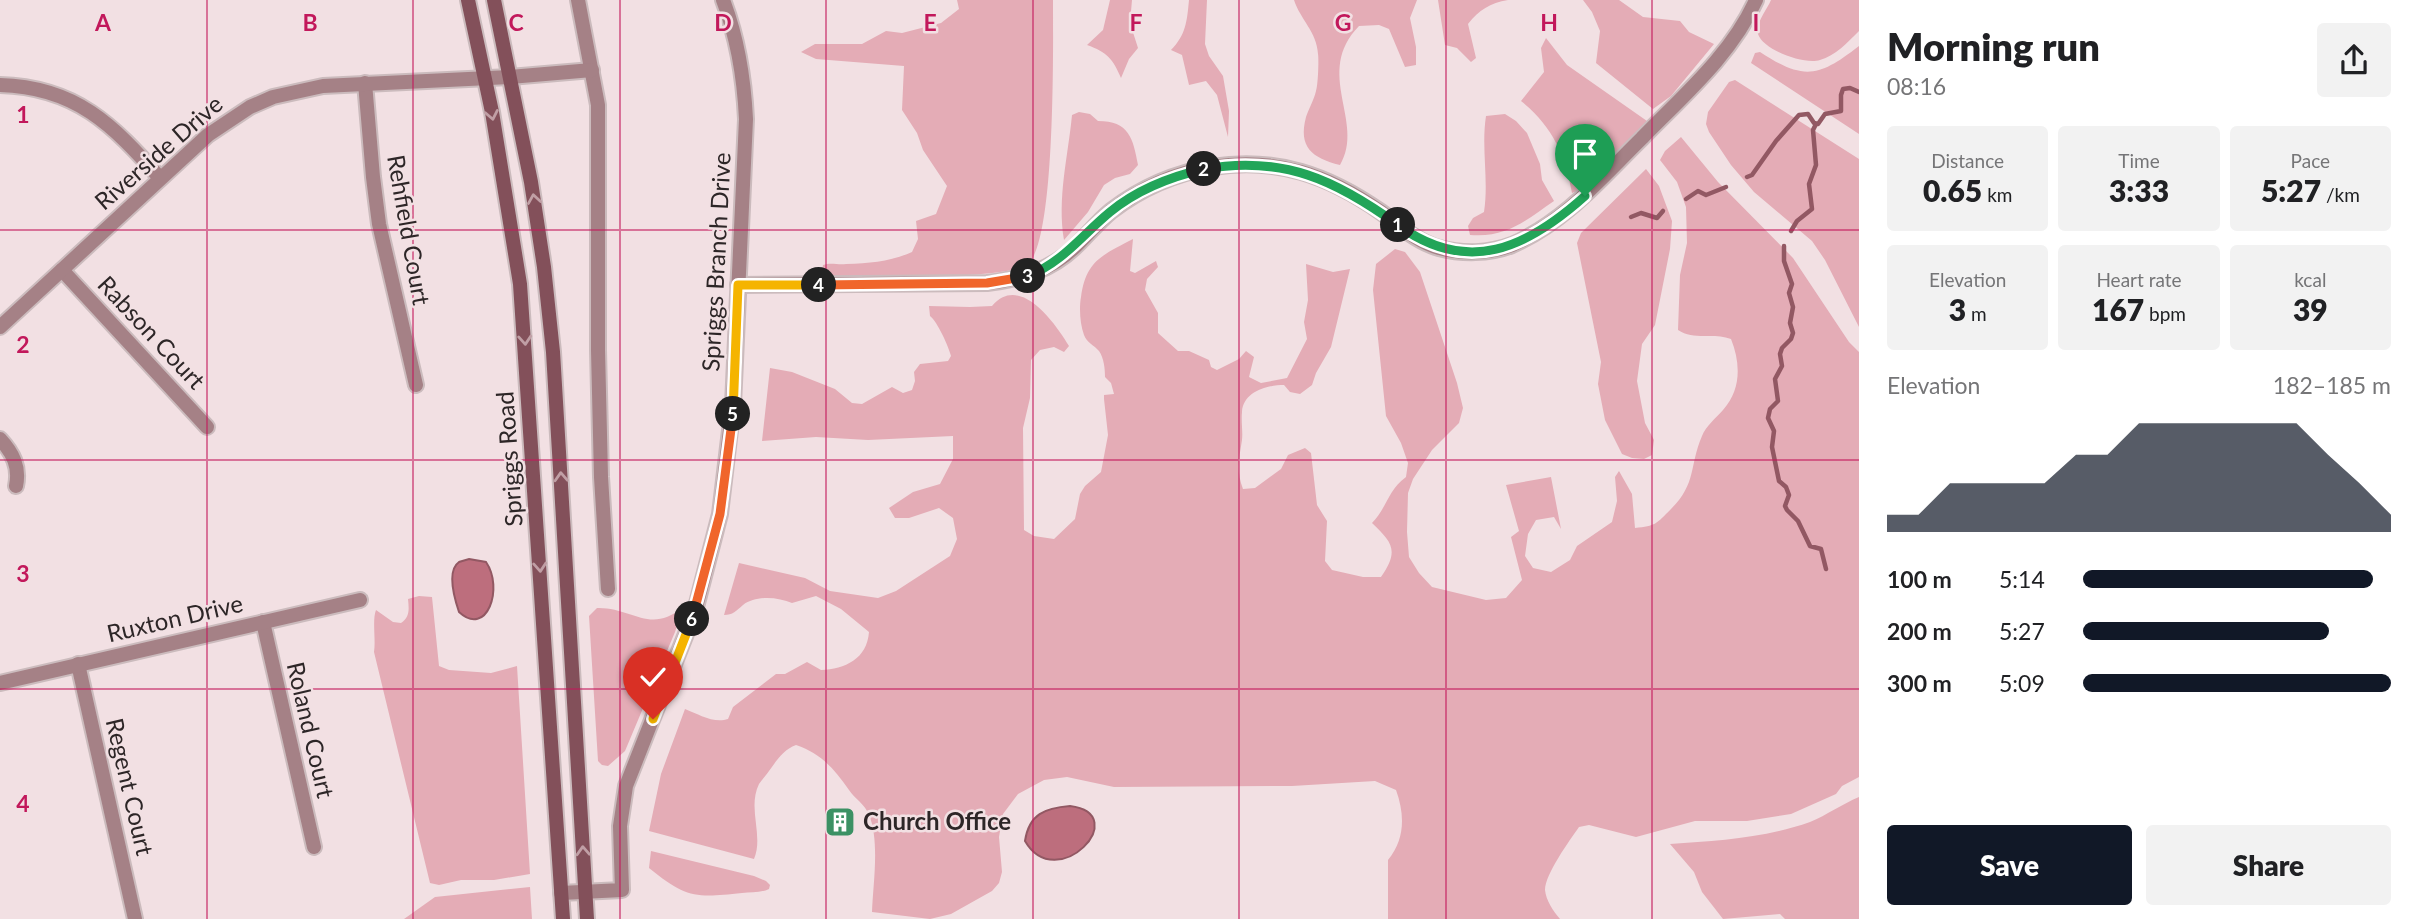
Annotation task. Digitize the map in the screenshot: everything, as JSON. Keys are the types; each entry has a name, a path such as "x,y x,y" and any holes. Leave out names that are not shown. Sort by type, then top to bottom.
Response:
{"main road":[{"name":"Spriggs Road","path":"468,0 514,240 525,335 563,919"},
{"name":"Spriggs Road","path":"494,0 539,229 553,352 587,919"}],"street":[{"path":"578,0 598,105 598,350 601,477 608,589"},
{"name":"Spriggs Branch Drive","path":"585,892 622,890 620,827 626,786 695,611 720,514 732,417 746,119 744,83 738,50 723,0"},
{"path":"738,285 1009,281 1030,275 1058,261 1111,212 1158,182 1227,165 1280,167 1308,173 1351,192 1421,241 1437,248 1476,253 1511,245 1555,220 1585,196 1712,65 1740,30 1756,0"},
{"name":"Riverside Drive","path":"0,327 208,135 250,107 273,97 302,88 592,70"},
{"name":"Rehfield Court","path":"365,83 379,224 416,385"},
{"path":"0,85 36,90 84,107 122,136 160,178"},
{"name":"Rabson Court","path":"62,270 207,427"},
{"path":"0,439 16,463 16,486"},
{"name":"Ruxton Drive","path":"0,682 360,600"},
{"name":"Roland Court","path":"263,622 314,847"},
{"name":"Regent Court","path":"78,664 135,919"},
{"path":"561,893 585,892"}],"shaded area":[{"path":"957,0 1053,0 1051,140 1044,219 1037,248 1028,264 992,273 821,277 823,265 826,264 880,261 912,252 918,239 916,221 936,214 947,186 923,150 917,133 902,110 904,66 816,59 801,52 815,44 862,44 886,31 902,33 941,23 959,9"},
{"path":"1110,0 1132,0 1130,23 1138,48 1129,59 1121,78 1108,57 1100,50 1087,45 1103,30"},
{"path":"1189,0 1207,0 1205,44 1209,56 1223,76 1229,111 1228,137 1217,95 1206,81 1189,85 1182,55 1171,50 1185,27"},
{"path":"1294,0 1417,0 1410,18 1416,47 1416,65 1405,67 1389,29 1379,25 1359,26 1346,44 1340,61 1340,79 1347,132 1346,149 1340,165 1315,155 1306,144 1304,127 1317,88 1318,57 1315,39"},
{"path":"1438,0 1508,0 1485,8 1468,24 1476,58 1471,62 1457,48 1445,45"},
{"path":"1583,0 1619,0 1643,17 1680,21 1689,32 1714,44 1671,96 1653,109 1596,63 1600,31 1592,12"},
{"path":"1771,0 1859,0 1859,31 1836,52 1820,60 1804,60 1785,55 1768,46 1758,34 1760,21"},
{"path":"1546,38 1567,65 1647,121 1579,190 1572,193 1556,142 1541,120 1521,101 1544,72 1541,48"},
{"path":"1859,46 1859,134 1751,63 1755,53 1760,52 1788,68 1811,72 1833,64"},
{"path":"1735,80 1859,159 1859,327 1825,260 1812,241 1754,192 1731,165 1709,132 1706,124 1708,112 1729,82"},
{"path":"1079,112 1123,128 1131,139 1138,165 1130,174 1115,178 1104,185 1088,212 1064,240 1064,177 1072,115"},
{"path":"1505,114 1527,133 1540,164 1542,180 1554,201 1515,227 1495,234 1470,235 1468,226 1473,218 1484,212 1486,116"},
{"path":"1681,137 1718,182 1793,258 1849,342 1859,352 1859,777 1842,786 1836,794 1791,814 1747,821 1695,821 1636,837 1589,825 1579,827 1546,883 1547,898 1560,919 1388,919 1388,860 1398,844 1402,818 1396,790 1375,781 1292,786 1114,787 1067,777 1044,780 1018,794 1003,814 999,837 1002,872 999,883 992,891 951,914 930,919 872,912 875,850 869,815 827,763 796,745 781,756 759,784 755,803 757,850 754,859 649,831 661,774 685,709 712,719 728,719 733,707 776,674 785,674 807,662 821,670 846,665 859,656 867,641 869,632 841,609 816,596 792,603 761,598 724,615 739,563 805,578 830,591 878,598 896,591 950,556 957,539 953,518 939,508 909,518 895,518 889,508 913,492 940,484 953,459 953,436 868,440 816,437 762,441 770,368 792,372 835,389 852,403 862,404 892,387 903,393 912,390 914,372 920,364 948,361 951,356 942,334 930,316 929,306 992,306 1003,297 1014,295 1025,298 1046,315 1069,346 1064,352 1054,347 1040,350 1031,360 1030,398 1023,428 1024,530 1034,536 1054,539 1075,519 1080,494 1101,472 1108,435 1104,395 1114,394 1111,383 1105,377 1101,354 1084,335 1080,316 1083,285 1098,260 1133,239 1130,271 1135,273 1156,261 1158,267 1147,279 1145,290 1158,313 1158,333 1178,351 1189,351 1209,360 1211,367 1217,370 1239,359 1246,351 1254,357 1249,377 1261,383 1287,378 1307,339 1304,322 1308,300 1306,264 1333,272 1350,269 1331,347 1312,385 1300,394 1290,392 1284,385 1270,386 1251,395 1243,405 1239,471 1243,489 1255,488 1281,469 1288,455 1305,448 1311,453 1317,505 1327,521 1325,561 1332,570 1363,577 1381,577 1390,560 1391,548 1385,536 1372,523 1395,487 1406,477 1408,463 1401,443 1386,416 1373,290 1376,264 1395,249 1405,252 1420,272 1463,408 1459,423 1432,450 1413,479 1408,493 1409,557 1432,587 1486,600 1506,598 1522,580 1511,537 1519,531 1506,485 1551,477 1561,529 1554,517 1536,520 1528,534 1525,556 1533,568 1551,572 1570,560 1577,546 1612,522 1617,501 1615,477 1619,471 1632,494 1635,528 1652,525 1662,518 1685,491 1704,432 1733,394 1738,367 1731,339 1690,335 1678,330 1680,275 1687,243 1686,207 1677,182 1660,160 1665,151"},
{"path":"1646,169 1659,186 1672,221 1670,249 1655,325 1642,344 1637,381 1645,423 1654,440 1652,455 1644,459 1622,454 1605,420 1598,384 1601,362 1577,243 1581,233"},
{"path":"469,559 486,562 493,584 490,607 478,619 469,618 459,612 455,600 452,579 455,566"},
{"path":"432,597 439,666 449,670 491,673 517,666 530,874 494,880 461,880 439,885 430,883 374,652 376,610 393,622 401,623 409,609 408,599"},
{"path":"683,607 625,751 608,766 602,765 598,761 589,616 597,608 621,611 641,618 661,619"},
{"path":"1859,797 1859,919 1785,919 1780,914 1723,919 1702,892 1694,872 1670,844 1776,832 1810,822"},
{"path":"1070,806 1088,812 1094,823 1092,835 1084,847 1070,856 1055,860 1039,856 1025,841 1030,824 1046,811"},
{"path":"651,851 754,876 766,881 770,885 769,889 713,895 692,894 673,885 649,868"},
{"path":"530,887 532,919 404,919 435,897"}],"waterway":[{"path":"1747,177 1752,175 1799,115 1808,114 1814,123 1818,124 1825,114 1841,111 1843,89 1850,88 1859,92"},
{"path":"1791,231 1797,221 1812,209 1809,184 1816,165 1813,130 1816,124"},
{"path":"1686,199 1698,191 1706,195 1726,187"},
{"path":"1631,217 1641,213 1657,218 1663,211"},
{"path":"1784,246 1784,261 1792,284 1789,293 1793,307 1790,323 1793,333 1780,354 1782,366 1775,379 1778,401 1770,409 1768,418 1774,431 1772,447 1779,481 1786,487 1789,495 1785,506 1798,521 1810,546 1821,549 1826,569"}],"place":[{"name":"Church Office","path":"840,822"}],"route":[{"path":"653,719 695,611 720,514 733,405 738,285 1009,281 1030,275 1058,261 1111,212 1158,182 1206,168 1227,165 1290,168 1308,173 1362,199 1421,241 1437,248 1476,253 1511,245 1555,220 1585,196"}]}
